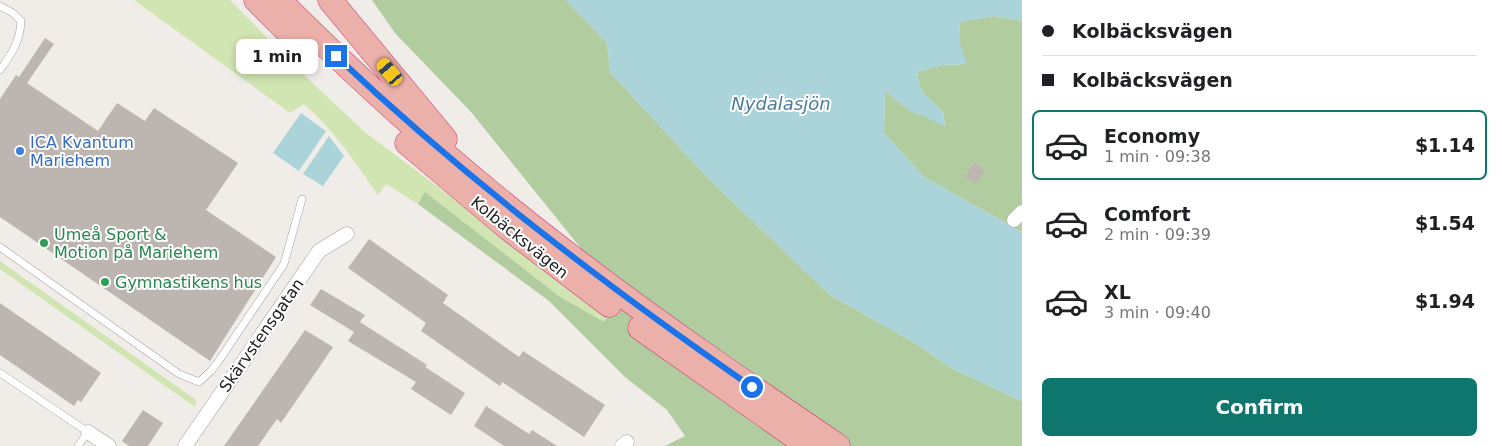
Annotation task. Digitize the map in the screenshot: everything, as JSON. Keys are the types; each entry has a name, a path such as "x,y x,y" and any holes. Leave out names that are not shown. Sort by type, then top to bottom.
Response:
{"highway":[{"name":"Kolbäcksvägen","path":"256,0 301,45 386,124 509,229 561,271 808,446"},
{"name":"Kolbäcksvägen","path":"279,0 368,86 534,228 641,309 838,446"},
{"path":"330,0 446,140 475,179"}],"street":[{"name":"Skärvstensgatan","path":"185,446 319,251 348,234"},
{"path":"88,432 109,446"}],"lane":[{"path":"0,6 13,13 21,21 20,34 14,49 0,70"},
{"path":"0,248 179,374 199,382 218,362 284,264 302,199"},
{"path":"0,372 88,432 78,446"}],"green space":[{"path":"134,0 230,0 308,79 366,133 609,315 604,323 560,297 426,193 418,204 386,184 378,195 335,136 304,104 290,113"},
{"path":"372,0 566,0 607,43 610,72 709,179 830,295 915,343 953,369 1022,401 1022,446 665,446 685,436 667,410 625,377 549,301 418,204 425,192 560,297 604,322 621,298 471,112 395,33"},
{"path":"993,16 1022,21 1022,232 924,177 884,133 885,91 909,110 945,125 943,112 921,91 917,72 942,65 966,64 959,41 960,22"},
{"path":"0,261 196,400 195,407 0,269"}],"water":[{"name":"Nydalasjön","path":"566,0 1022,0 1022,21 993,16 960,22 959,41 967,64 942,65 917,72 921,91 943,112 945,126 909,110 885,91 884,133 924,177 1022,232 1022,401 953,369 915,343 830,295 709,179 610,72 607,43"},
{"path":"301,113 326,131 299,171 273,153"},
{"path":"329,136 344,156 323,186 303,174"}],"building":[{"path":"45,38 54,44 27,83 98,131 117,103 145,121 154,108 238,163 206,210 276,257 210,361 0,217 0,99 16,75 19,77"},
{"path":"974,163 985,170 976,184 965,177"},
{"path":"369,239 448,295 443,303 519,357 523,351 605,405 584,437 502,382 500,386 421,331 426,323 348,268"},
{"path":"321,289 365,315 360,322 427,365 425,367 465,393 451,415 411,389 416,382 348,341 354,332 310,305"},
{"path":"0,303 101,373 81,402 78,400 74,406 0,355"},
{"path":"305,330 333,347 281,423 277,419 258,446 224,446"},
{"path":"486,406 529,434 532,430 557,446 504,446 474,426"},
{"path":"143,410 163,423 148,446 129,446 122,441"}],"place":[{"name":"ICA Kvantum Mariehem","path":"20,151"},
{"name":"Umeå Sport & Motion på Mariehem","path":"44,243"},
{"name":"Gymnastikens hus","path":"105,282"}],"route":[{"path":"336,56 411,125 520,217 641,309 752,387"}]}
